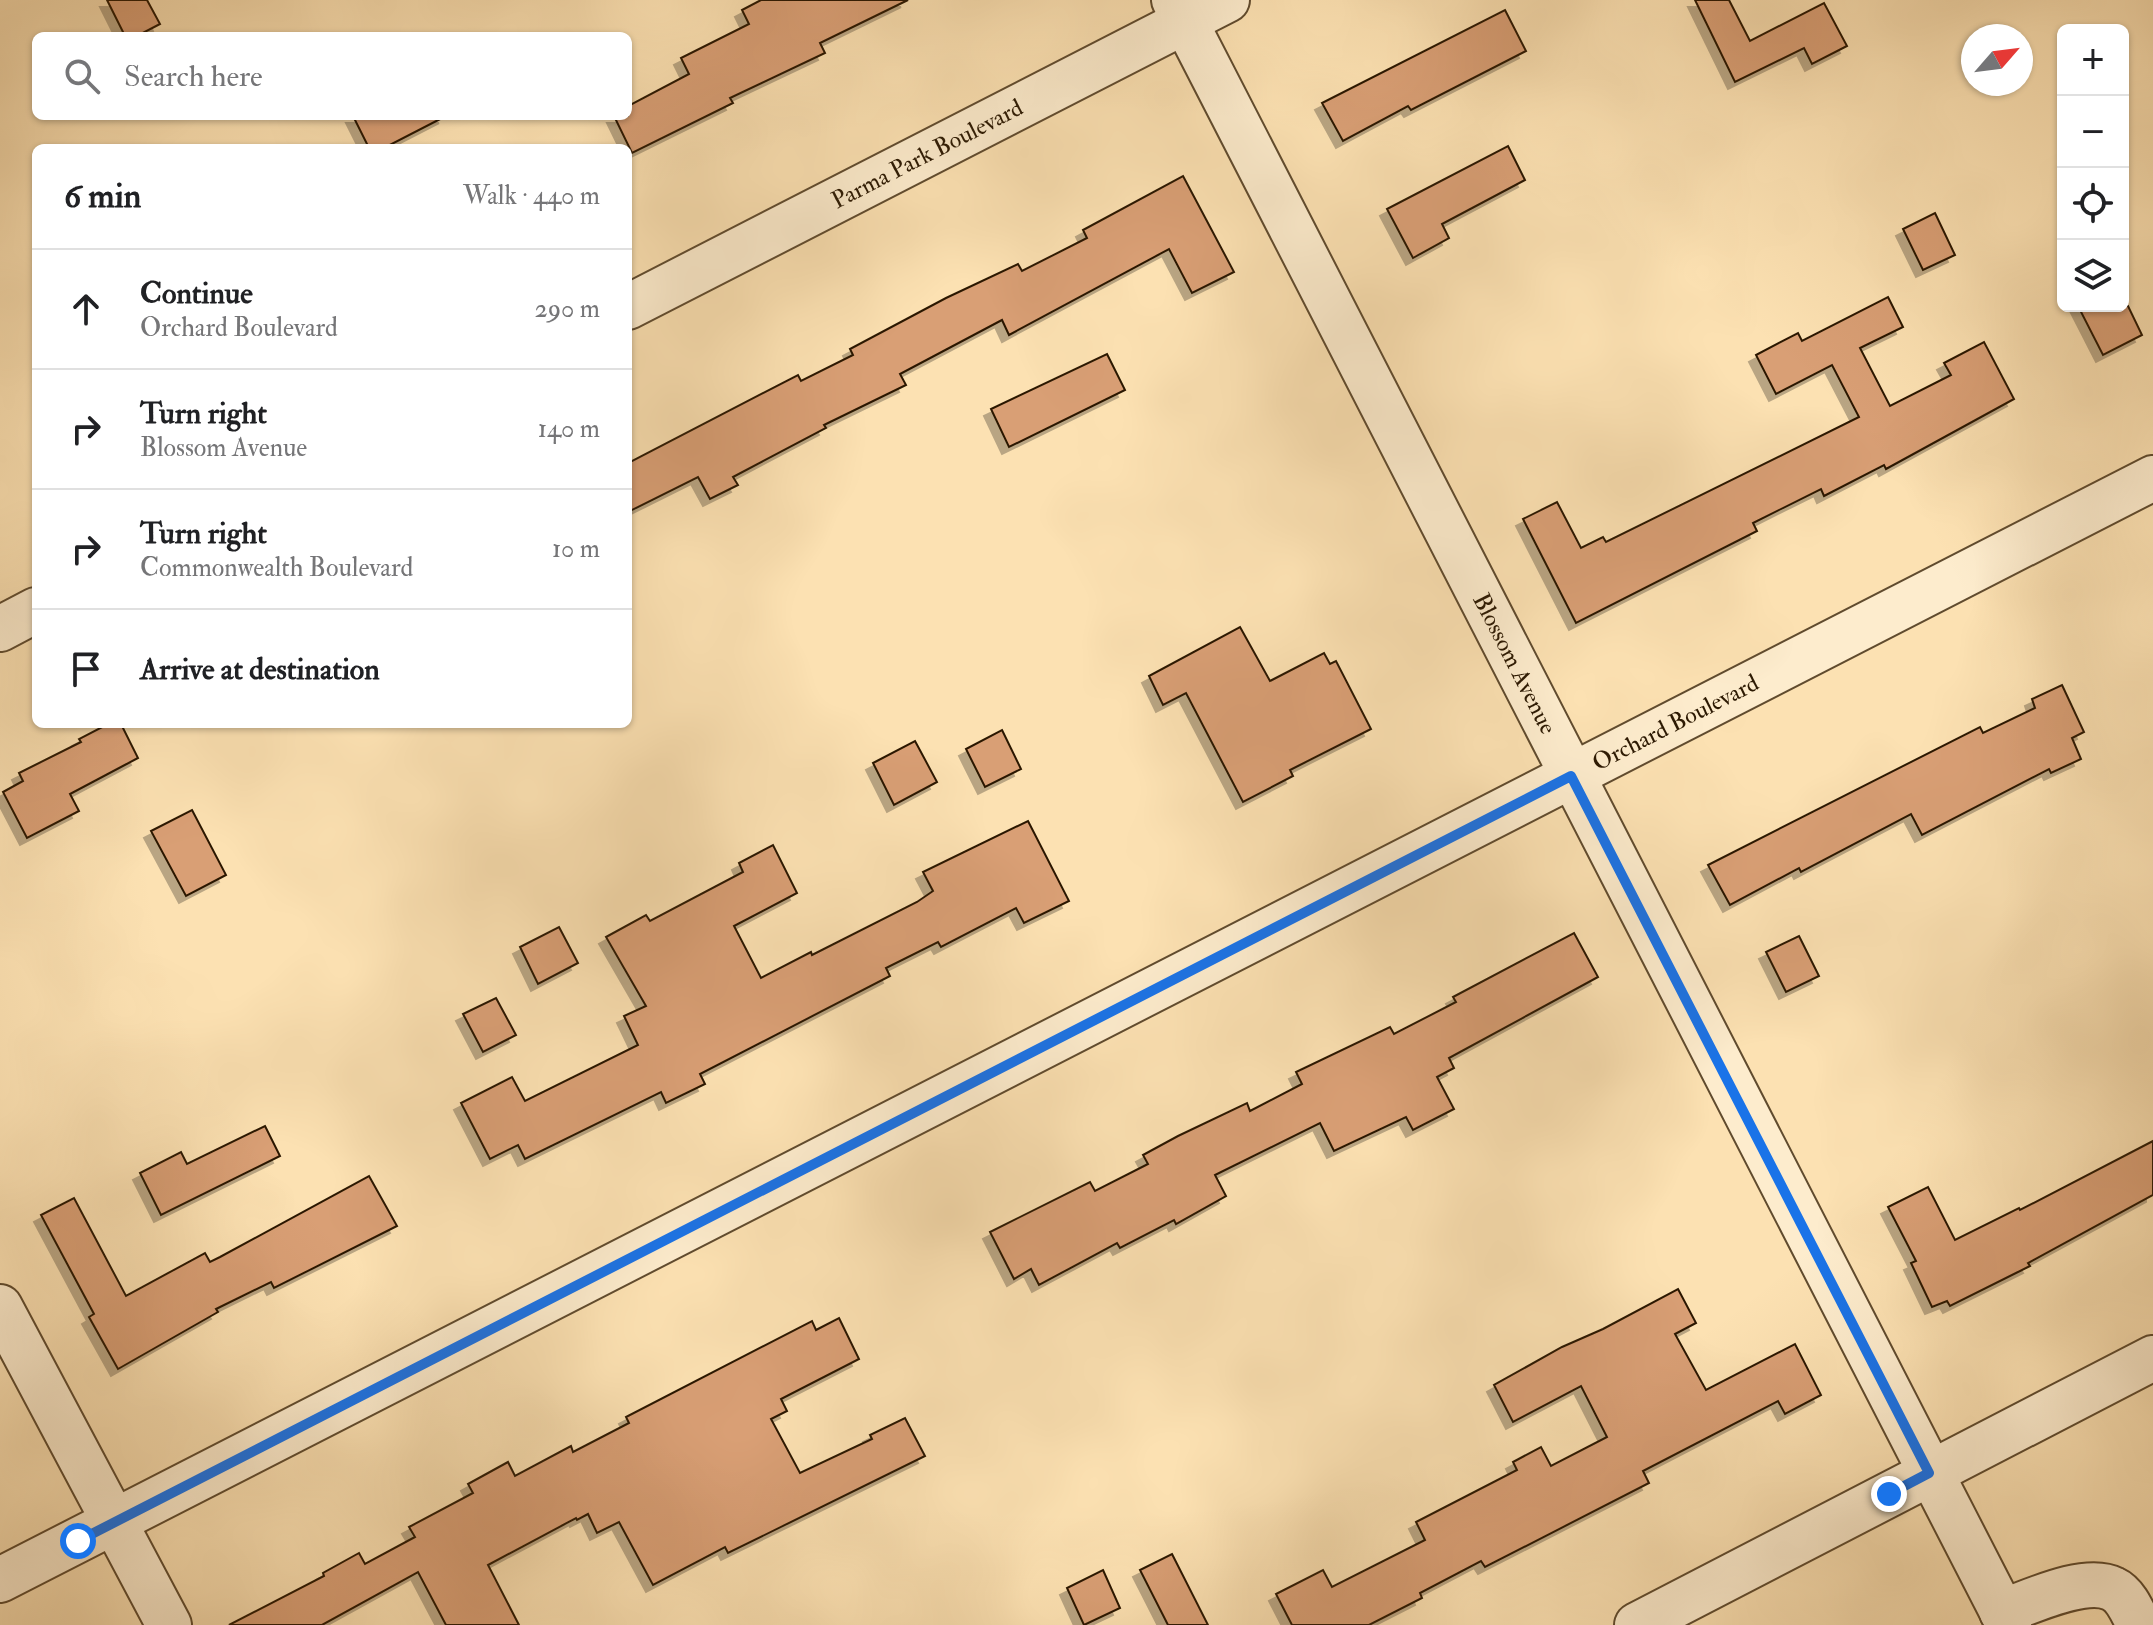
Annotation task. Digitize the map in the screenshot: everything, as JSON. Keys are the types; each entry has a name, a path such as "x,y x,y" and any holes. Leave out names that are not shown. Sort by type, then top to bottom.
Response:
{"street":[{"name":"Parma Park Boulevard","path":"632,305 1179,11 1227,0"},
{"name":"Blossom Avenue","path":"1179,11 2006,1618"},
{"name":"Orchard Boulevard","path":"0,1580 2153,478"},
{"path":"0,629 32,612"},
{"path":"0,1307 169,1625"},
{"path":"1637,1625 2153,1358"},
{"path":"2006,1618 2050,1594 2093,1584 2115,1589 2139,1625"}],"building":[{"path":"107,0 147,0 160,24 145,32 123,32"},
{"path":"761,0 908,0 820,43 825,53 730,98 733,103 632,153 632,144 628,144 616,120 632,120 632,104 689,74 681,58 749,24 742,10"},
{"path":"1695,0 1729,0 1750,41 1824,3 1847,46 1812,64 1804,48 1735,82"},
{"path":"1505,10 1526,51 1411,110 1408,106 1343,141 1322,103"},
{"path":"355,120 438,120 392,144 367,144"},
{"path":"1508,146 1525,180 1442,224 1449,238 1413,258 1387,209"},
{"path":"1183,176 1234,272 1192,293 1169,249 1009,335 1002,320 900,374 906,385 824,425 826,428 733,477 738,485 710,499 698,477 632,510 632,461 798,375 801,381 853,355 850,349 946,298 1018,264 1022,271 1087,238 1083,230"},
{"path":"1935,213 1955,255 1923,270 1903,229"},
{"path":"1888,297 1903,327 1860,348 1890,406 1951,375 1944,363 1984,342 2014,399 1886,469 1884,465 1824,496 1821,489 1753,523 1757,531 1576,623 1523,519 1557,502 1581,548 1603,537 1606,542 1859,417 1832,365 1776,394 1756,355 1798,333 1802,341"},
{"path":"2129,308 2142,335 2103,355 2081,312 2129,312"},
{"path":"1107,354 1125,390 1009,447 991,409"},
{"path":"1240,627 1270,681 1324,653 1330,664 1336,661 1371,729 1290,770 1293,776 1243,802 1186,693 1163,705 1149,676"},
{"path":"2062,685 2084,732 2072,738 2081,759 2051,773 2049,769 1922,835 1911,814 1801,872 1799,868 1730,905 1708,865 1980,727 1983,733 2035,708 2032,699"},
{"path":"100,728 123,728 138,758 70,794 79,811 27,838 3,792 23,781 19,773 81,742 79,739"},
{"path":"1002,730 1021,769 985,787 966,749"},
{"path":"915,741 937,782 894,805 873,763"},
{"path":"192,810 226,875 186,896 151,831"},
{"path":"1028,821 1069,901 1024,923 1016,908 941,947 938,942 886,968 890,976 700,1074 705,1084 666,1103 661,1092 525,1159 518,1145 490,1159 461,1103 512,1077 525,1101 638,1045 624,1016 646,1006 606,937 646,915 650,921 743,872 739,863 773,845 797,893 734,926 761,978 917,902 933,891 923,872"},
{"path":"559,927 578,963 538,984 520,947"},
{"path":"1574,933 1598,977 1449,1058 1454,1068 1437,1077 1454,1109 1413,1130 1406,1117 1334,1151 1320,1123 1215,1175 1226,1196 1176,1224 1174,1220 1120,1248 1117,1243 1039,1285 1031,1269 1014,1279 990,1232 1090,1182 1095,1191 1148,1164 1143,1155 1178,1136 1247,1103 1250,1111 1302,1084 1296,1072 1390,1027 1394,1034 1456,1002 1453,997"},
{"path":"1799,936 1819,976 1786,992 1766,952"},
{"path":"496,998 516,1035 483,1052 463,1014"},
{"path":"265,1126 280,1156 161,1215 140,1173 181,1152 187,1164"},
{"path":"2153,1141 2153,1195 2028,1263 2030,1266 1950,1306 1947,1301 1932,1307 1911,1263 1916,1261 1888,1207 1928,1187 1955,1240"},
{"path":"369,1176 397,1226 274,1288 271,1282 216,1309 218,1312 118,1369 89,1317 94,1314 41,1215 74,1198 126,1296 205,1253 210,1262"},
{"path":"1678,1289 1696,1323 1675,1334 1706,1390 1795,1344 1821,1395 1785,1414 1778,1401 1643,1471 1649,1483 1485,1567 1481,1561 1420,1593 1422,1598 1369,1625 1292,1625 1276,1594 1323,1570 1332,1587 1425,1540 1416,1522 1517,1470 1513,1462 1541,1447 1551,1466 1607,1437 1581,1386 1513,1422 1494,1385"},
{"path":"839,1318 859,1359 781,1399 787,1411 771,1419 800,1473 872,1439 870,1435 905,1418 925,1456 728,1553 725,1547 653,1585 619,1522 597,1533 588,1514 576,1518 488,1565 519,1625 446,1625 418,1572 322,1625 229,1625 324,1576 323,1573 359,1553 365,1564 415,1537 409,1527 473,1493 468,1484 508,1462 515,1476 571,1446 573,1452 629,1423 626,1417 812,1321 816,1330"},
{"path":"1172,1554 1208,1625 1168,1625 1140,1570"},
{"path":"1103,1570 1120,1608 1084,1625 1067,1588"}],"route":[{"path":"78,1541 1571,776 1929,1473 1889,1494"}]}
